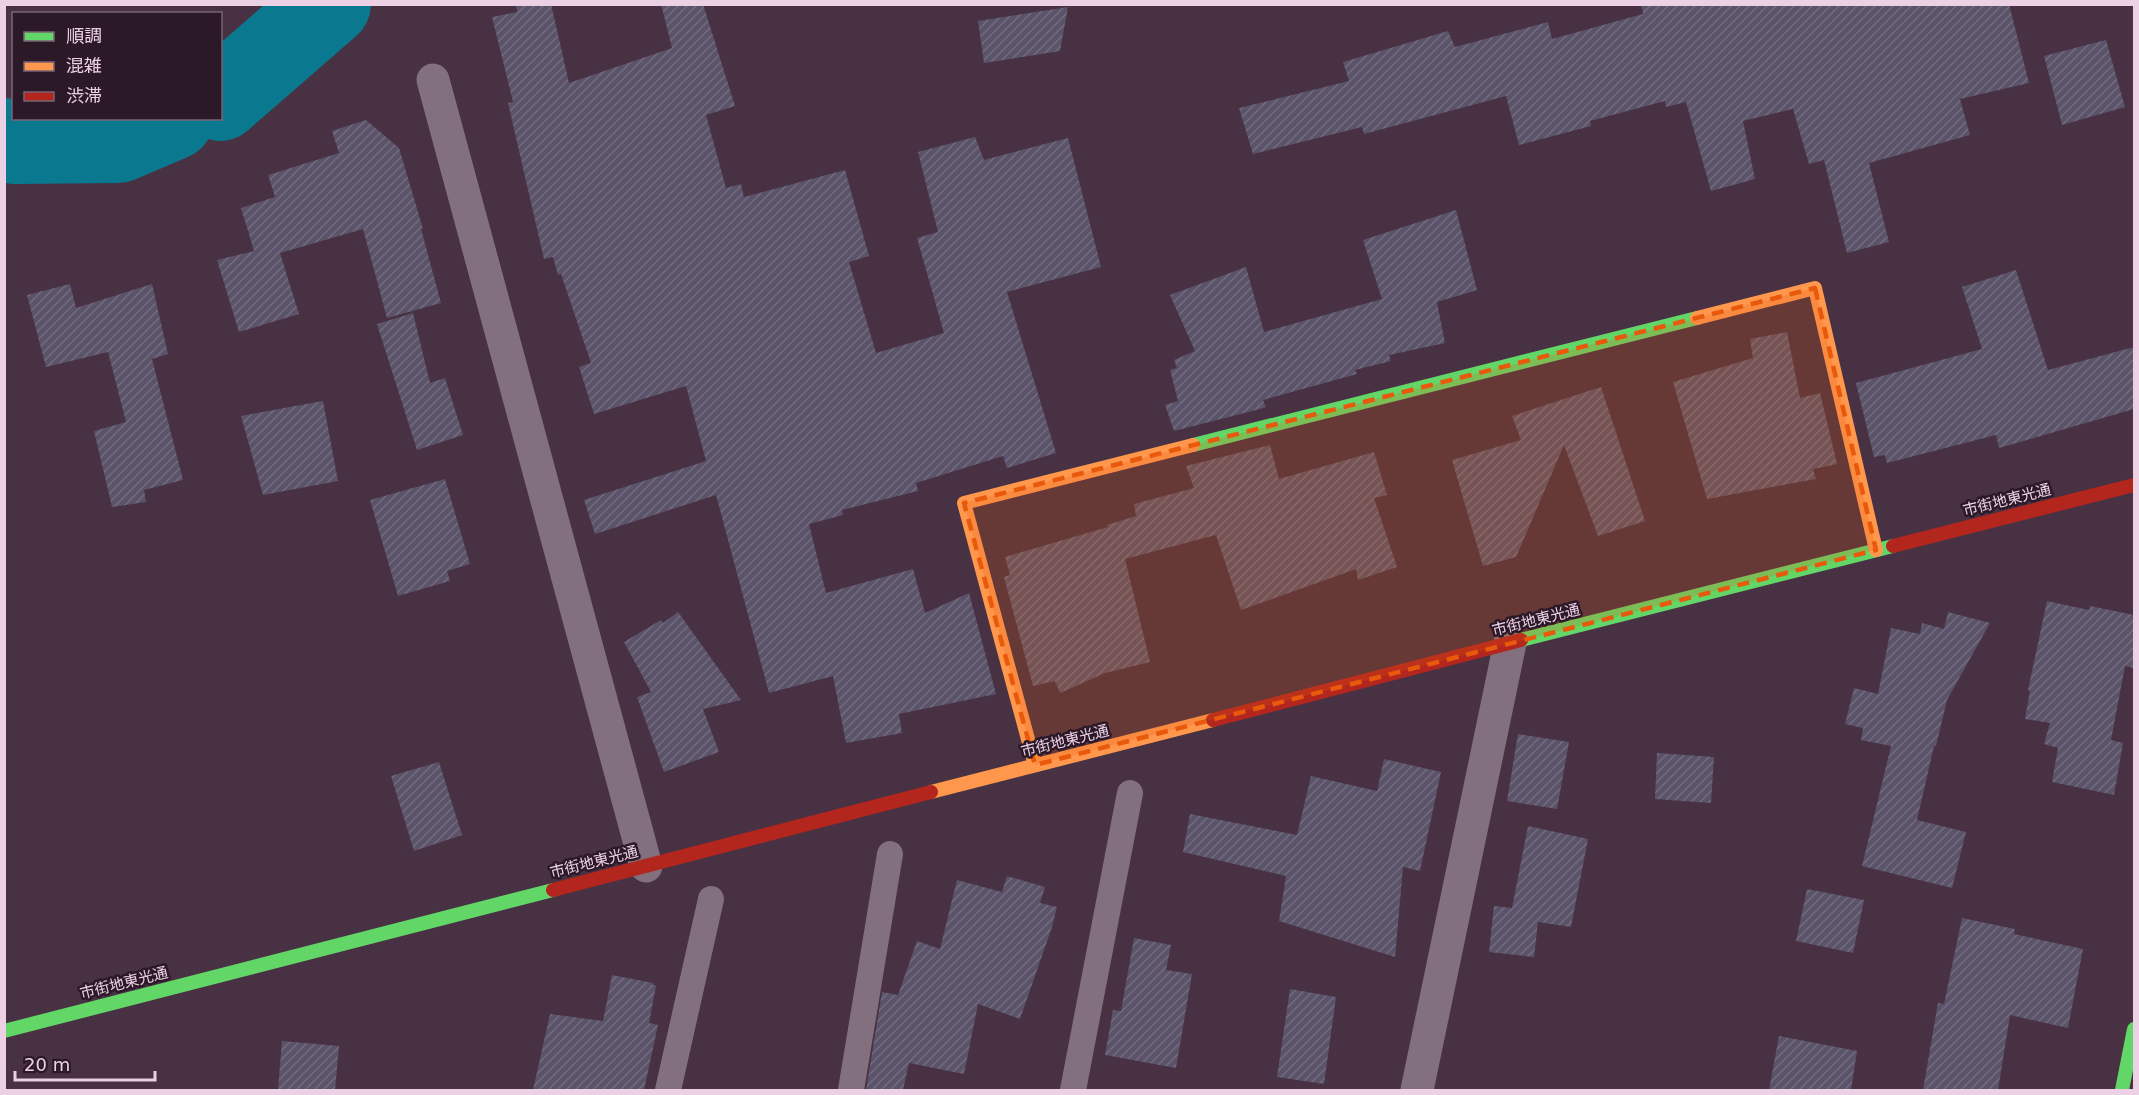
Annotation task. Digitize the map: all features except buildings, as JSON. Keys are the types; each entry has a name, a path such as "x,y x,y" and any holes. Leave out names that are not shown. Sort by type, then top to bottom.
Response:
{"street":[{"path":"434,80 646,866"},
{"path":"1035,765 964,503 1815,288 1876,550"},
{"name":"市街地東光通","path":"4,1031 1510,643 2134,485"},
{"path":"1417,1090 1510,643"},
{"path":"2122,1090 2134,1029"}],"lane":[{"path":"1072,1090 1130,793"},
{"path":"850,1090 890,854"},
{"path":"668,1090 711,899"}],"highlighted area":[{"path":"1815,288 1876,550 1035,765 964,503"}],"waterway":[{"path":"222,97 329,4"},
{"path":"4,140 16,142 118,141 167,120"}],"traffic: fast":[{"path":"1193,445 1697,318"},
{"path":"1521,640 1893,546"},
{"path":"4,1031 553,890"},
{"path":"2122,1090 2134,1029"}],"traffic: slow":[{"path":"1697,318 1815,288 1876,550"},
{"path":"1035,765 964,503 1193,445"},
{"path":"931,792 1213,720"}],"traffic: jam":[{"path":"1893,546 2134,485"},
{"path":"1213,720 1521,640"},
{"path":"553,890 931,792"}]}
